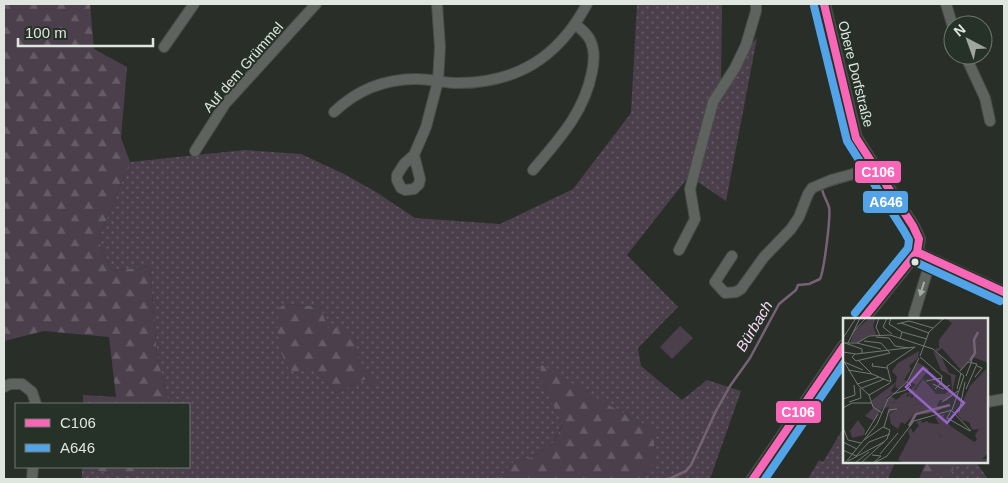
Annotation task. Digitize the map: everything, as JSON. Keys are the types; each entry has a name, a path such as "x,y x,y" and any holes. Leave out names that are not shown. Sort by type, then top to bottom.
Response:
{"street":[{"path":"164,47 194,4"},
{"name":"Auf dem Grümmel","path":"195,151 225,104 316,4"},
{"path":"414,155 426,127 438,82 440,47 437,4"},
{"path":"334,112 356,94 387,82 418,79 438,82 478,82 505,77 524,69 541,59 565,38 576,25 586,4"},
{"path":"679,250 695,219 690,189 712,102 735,68 746,46 756,12 756,4"},
{"name":"Obere Dorfstraße","path":"824,4 856,138 914,226 919,239 917,252"},
{"path":"532,170 560,138 574,118 588,90 594,65 594,52 592,42 586,33 576,25"},
{"path":"970,65 985,98 990,121"},
{"path":"732,256 715,282 725,294 741,289 764,257 791,229 799,217 812,188 853,174 872,165"},
{"path":"864,318 917,252 1004,292"},
{"path":"914,318 931,259"},
{"path":"754,479 843,347"},
{"path":"4,387 10,384 22,384 32,392 36,403"},
{"path":"988,402 1004,400"}],"green space":[{"path":"4,4 90,4 94,49 127,67 121,138 130,162 98,240 112,271 150,266 157,355 169,403 83,403 83,395 116,397 109,337 44,331 4,341"},
{"path":"637,4 722,4 721,82 757,38 726,201 689,176 627,255 678,307 638,348 641,366 682,400 707,380 741,391 710,479 641,479 654,463 654,430 605,403 542,382 563,424 552,444 533,457 512,463 499,479 82,479 82,470 132,475 135,468 190,468 190,403 169,403 157,355 150,266 112,271 98,240 130,162 245,150 301,154 344,174 376,192 415,218 500,224 573,189 631,113","holes":["285,304 320,307 328,329 355,337 358,361 371,387 366,379 336,393 313,366"]},
{"path":"285,304 320,307 328,328 343,327 355,337 358,361 376,381 372,388 366,379 336,393 313,366 297,373 289,370 282,354 278,333 278,309"},
{"path":"680,326 693,338 672,359 660,347"},
{"path":"540,364 654,430 654,463 641,479 499,479 512,463 533,457 552,444 563,425 542,382"},
{"path":"843,429 843,463 895,463 888,479 808,479 819,460 823,462"},
{"path":"926,463 977,463 988,479 919,479"},
{"path":"926,463 955,463 950,479 919,479"},
{"path":"82,468 135,468 133,475 82,470"}],"waterway":[{"name":"Bürbach","path":"828,186 855,178"},
{"name":"Bürbach","path":"669,479 686,471 691,465 716,411 730,386 750,358 779,304 796,290 798,285 809,284 820,279 825,255 829,212 823,187"}],"transit line":[{"name":"C106","path":"824,4 856,138 913,226 919,239 917,252 864,318"},
{"name":"A646","path":"814,6 847,141 909,240 908,248 855,313"},
{"name":"C106","path":"917,252 1004,292"},
{"name":"A646","path":"913,261 1000,301"},
{"name":"C106","path":"753,479 843,347"},
{"name":"A646","path":"765,479 843,364"}]}
